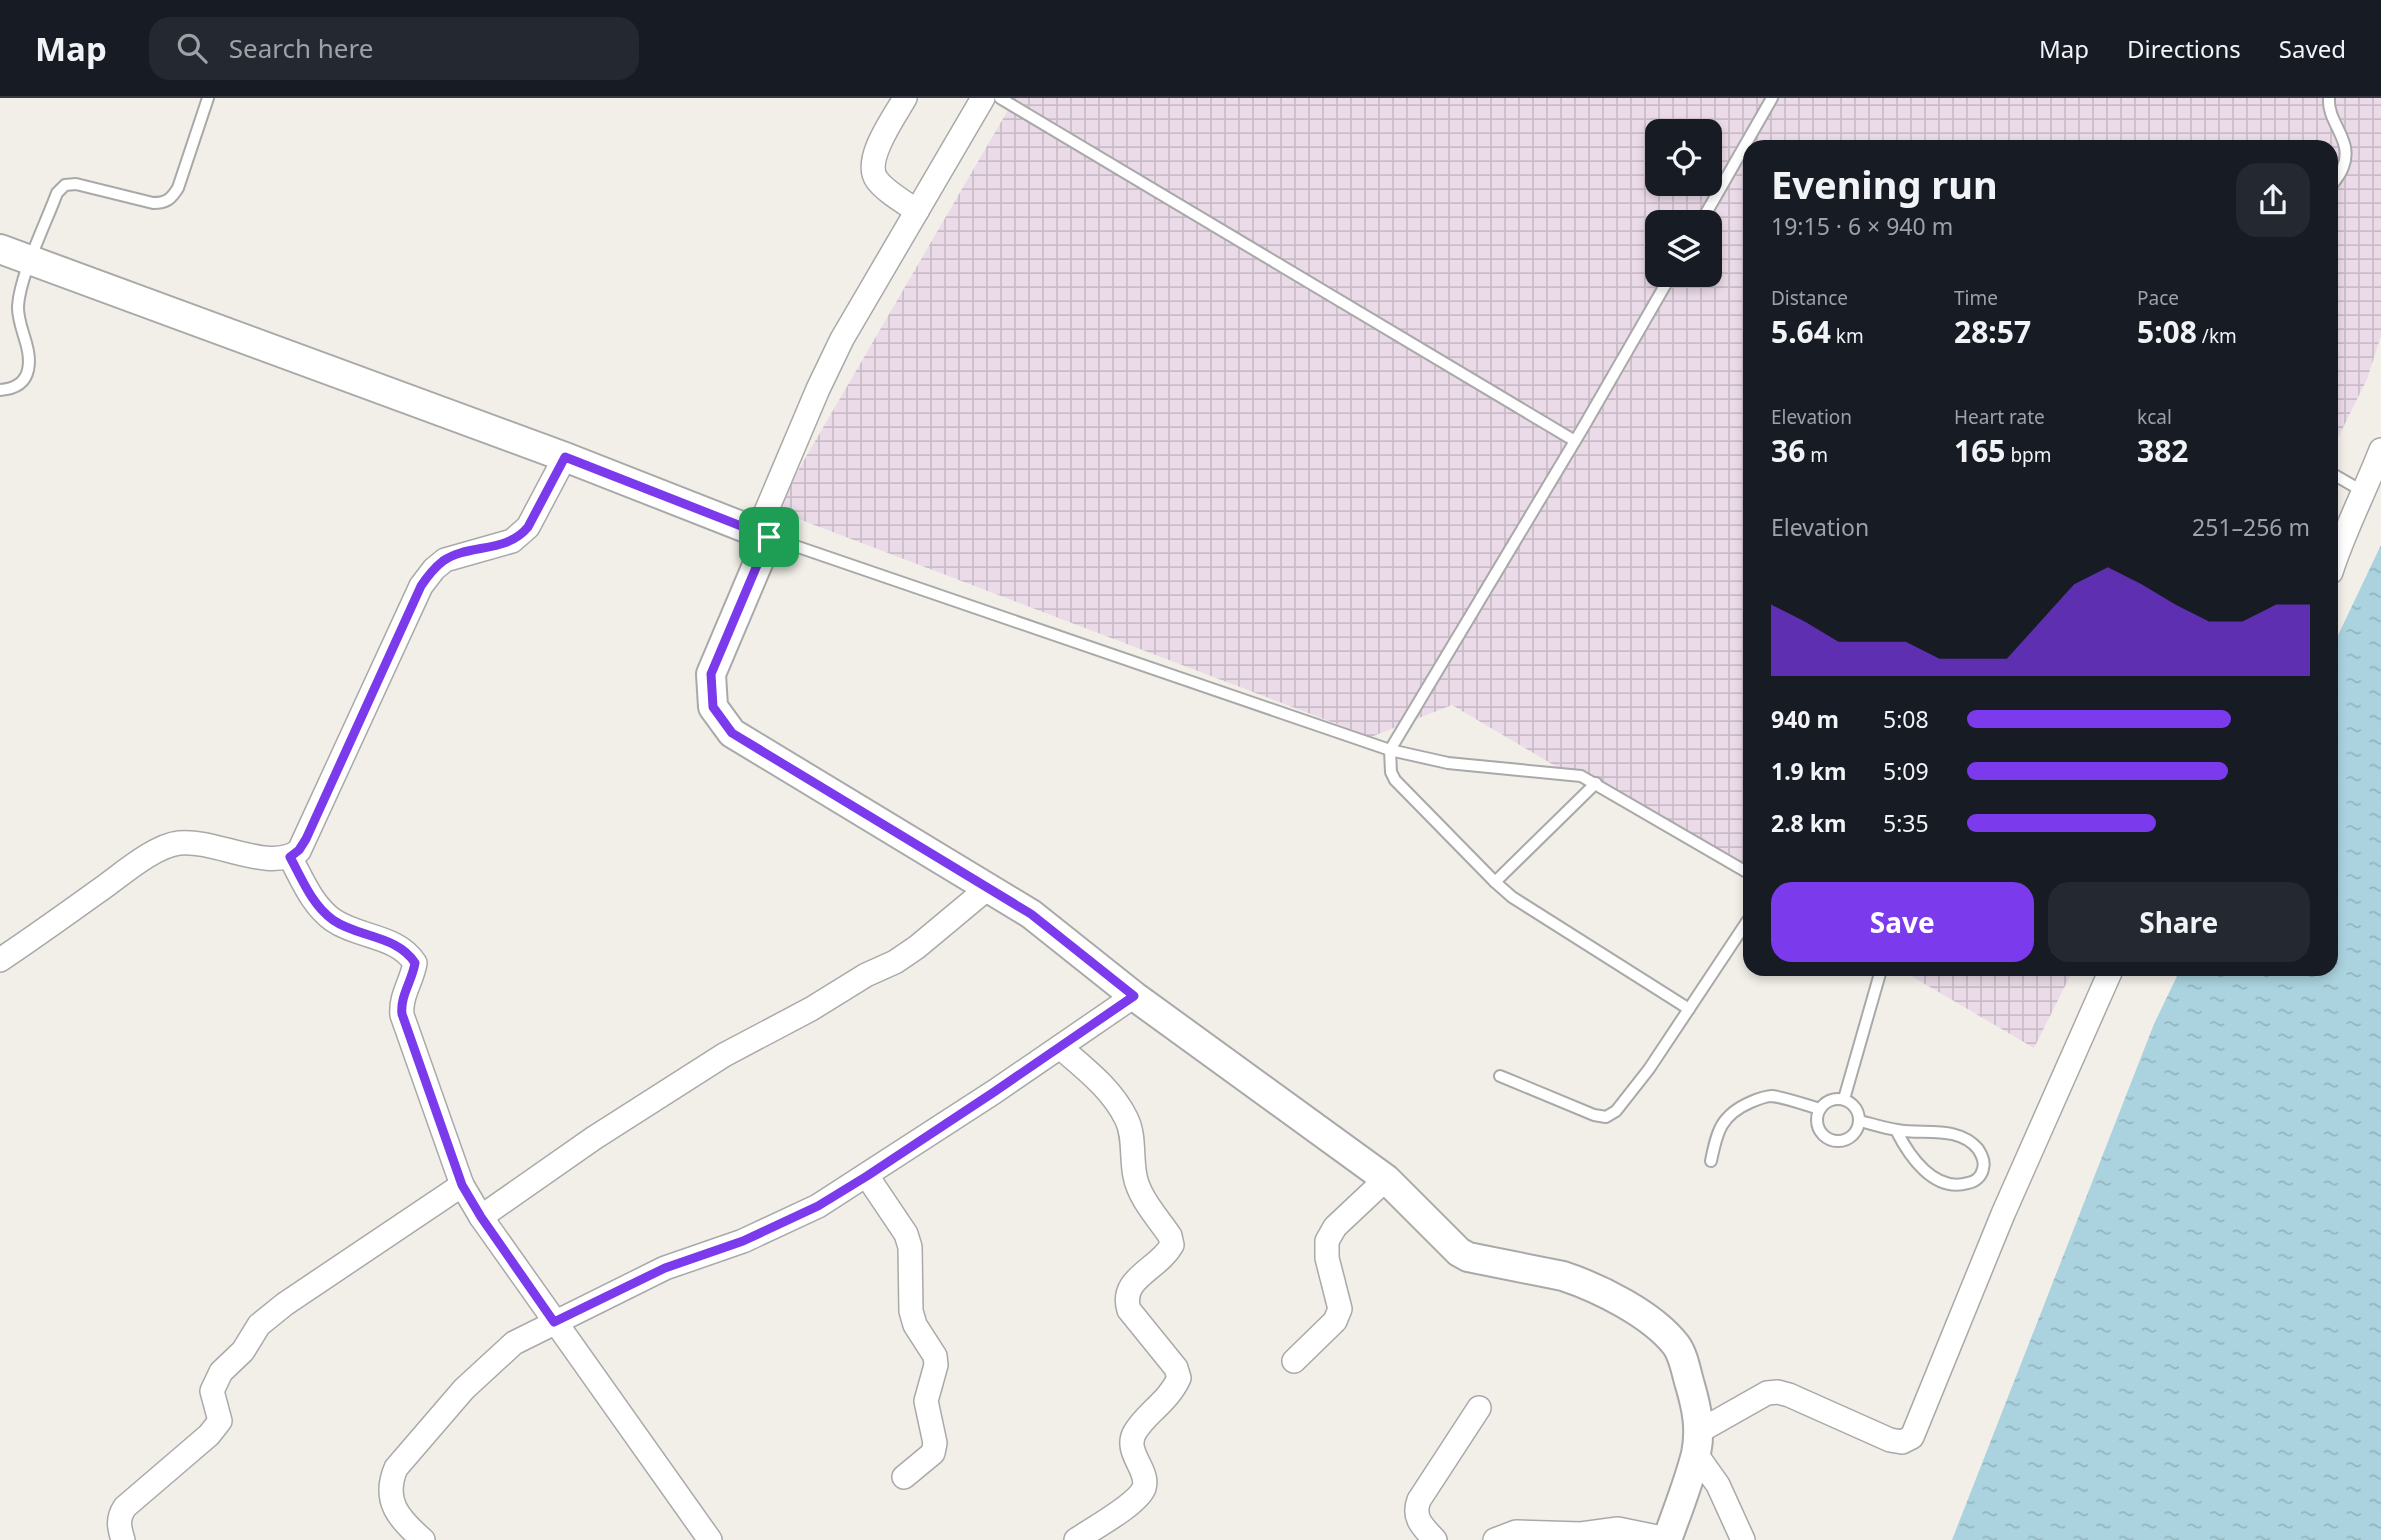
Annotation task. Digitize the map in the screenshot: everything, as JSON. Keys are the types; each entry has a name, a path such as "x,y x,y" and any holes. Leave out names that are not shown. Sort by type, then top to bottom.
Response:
{"street":[{"path":"905,98 881,138 874,159 874,174 878,181 917,211"},
{"path":"982,98 836,351 818,389 711,674 713,707 732,733 1031,914 1134,996 1386,1179 1459,1252 1468,1257 1563,1276 1588,1286 1642,1315 1668,1338 1679,1351 1698,1409 1697,1443 1667,1540 1618,1529 1581,1534 1516,1532 1495,1540"},
{"path":"0,249 565,457 763,535"},
{"path":"2338,549 2381,450"},
{"path":"0,960 148,856 177,843 203,843 273,860 290,857 299,850 421,586 444,560 512,541 520,536 528,527 565,457"},
{"path":"290,857 312,898 335,921 402,948 415,963 401,1004 402,1014 462,1185 554,1322 710,1540"},
{"path":"481,1217 594,1138 724,1055 811,1009 866,975 895,962 989,887"},
{"path":"1697,1443 1767,1393 1778,1392 1890,1440 1902,1442 1912,1437 2003,1214 2108,976"},
{"path":"422,1540 405,1524 390,1493 397,1468 464,1389 514,1343 665,1268 755,1236 818,1206 867,1176 1134,996"},
{"path":"1060,1047 1101,1083 1126,1117 1131,1131 1139,1190 1170,1236 1172,1245 1166,1255 1127,1290 1125,1298 1129,1310 1176,1368 1179,1378 1174,1390 1134,1432 1132,1442 1145,1481 1143,1490 1135,1500 1076,1540"},
{"path":"867,1176 906,1234 910,1247 911,1311 915,1325 935,1356 936,1365 926,1401 935,1443 933,1453 904,1477"},
{"path":"1294,1361 1335,1321 1340,1309 1327,1258 1326,1241 1335,1227 1386,1179"},
{"path":"123,1540 118,1525 119,1515 125,1507 209,1435 220,1422 212,1391 221,1372 243,1351 259,1325 307,1289 462,1185"},
{"path":"1435,1540 1418,1521 1415,1509 1479,1408"},
{"path":"1697,1443 1743,1540"}],"lane":[{"path":"0,390 12,389 28,372 29,358 18,313 19,302 31,261 57,193 65,185 76,184 153,204 172,199 208,98"},
{"path":"1000,98 1575,440"},
{"path":"1748,140 1772,98"},
{"path":"2329,98 2328,107 2344,139 2346,151 2343,167 2338,175"},
{"path":"1708,210 1743,149"},
{"path":"1664,287 1390,750 1391,772 1395,780 1495,882 1513,897 1689,1009"},
{"path":"2338,476 2364,492"},
{"path":"763,535 1390,750 1448,763 1581,776 1743,870"},
{"path":"1495,882 1596,783"},
{"path":"1500,1076 1594,1115 1606,1117 1616,1111 1642,1079 1743,928"},
{"path":"1844,1099 1879,976"},
{"path":"1711,1161 1717,1132 1724,1120 1744,1105 1773,1096 1820,1110"},
{"path":"1844,1099 1856,1108 1860,1121 1858,1128 1843,1141 1829,1139 1817,1123 1820,1110 1830,1100 1844,1099"},
{"path":"1860,1121 1896,1130 1959,1135 1981,1152 1983,1170 1978,1178 1969,1183 1952,1185 1941,1182 1914,1159 1896,1130"}],"shaded area":[{"path":"1015,98 2381,98 2381,336 2367,379 2338,438 2338,140 1743,140 1743,877 1452,705 1371,737 775,510"},
{"path":"1911,976 2070,976 2034,1048"}],"water":[{"path":"2381,545 2381,1540 1952,1540 2154,1024 2177,976 2338,976 2338,635"}],"route":[{"path":"565,457 769,537 711,674 713,707 732,733 1031,914 1134,996 994,1092 818,1206 743,1241 665,1268 554,1322 462,1185 402,1014 401,1004 415,963 402,948 335,921 312,898 290,857 306,839 421,586 444,560 512,541 520,536 528,527 565,457"}]}
